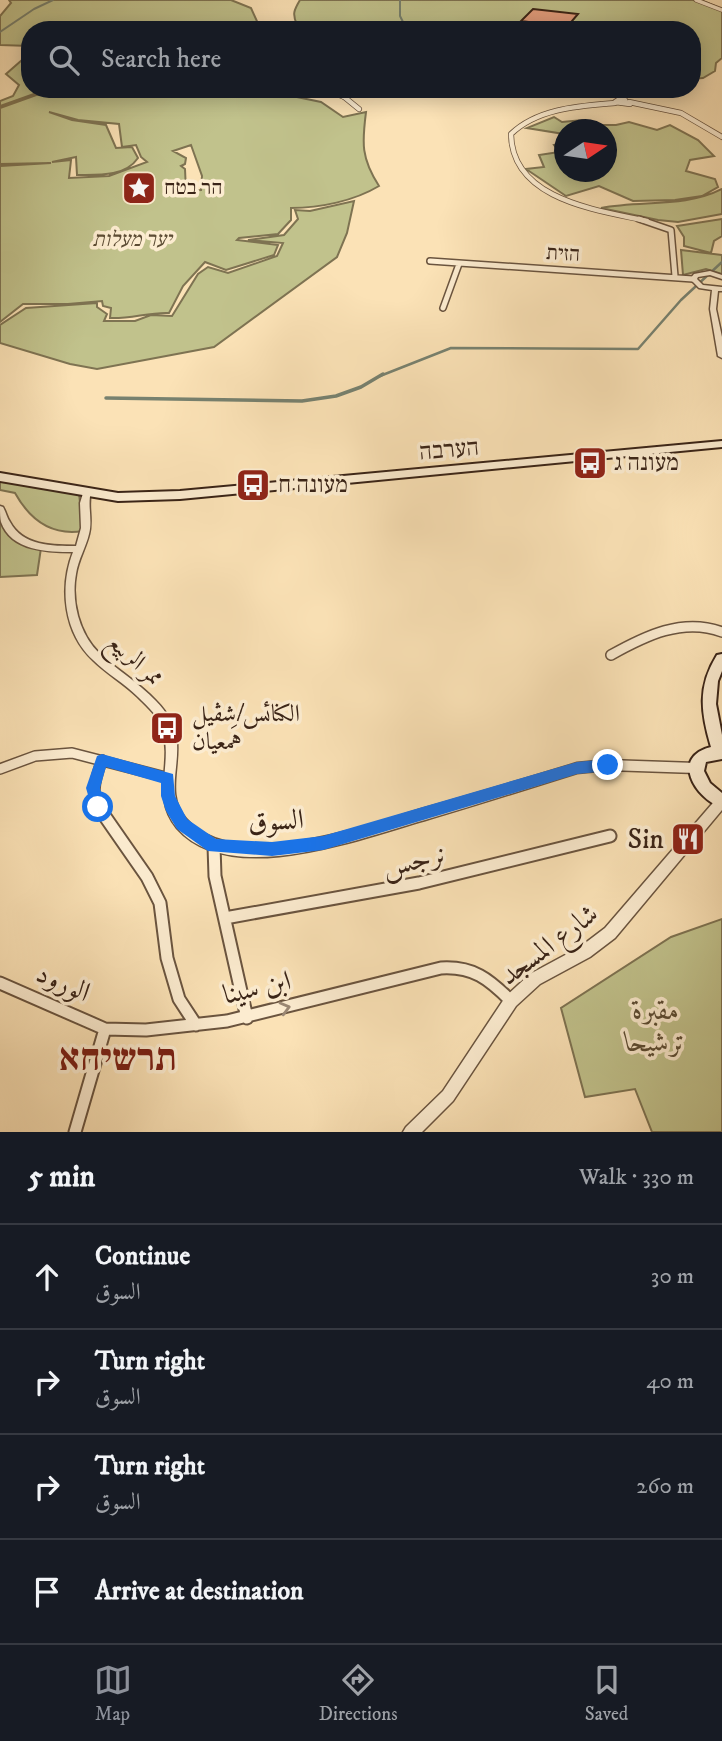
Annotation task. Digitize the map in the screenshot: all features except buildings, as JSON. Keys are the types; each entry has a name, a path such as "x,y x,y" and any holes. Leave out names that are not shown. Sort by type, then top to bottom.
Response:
{"main road":[{"name":"הערבה","path":"0,477 118,497 180,495 702,449 722,444"},
{"path":"722,659 713,671 709,694 711,724 721,753 706,754 696,768 705,791 722,801"}],"street":[{"path":"696,0 722,10"},
{"path":"346,98 359,109"},
{"path":"616,102 618,98"},
{"path":"623,98 681,113 722,137"},
{"path":"628,101 624,105 616,102 579,107 522,123 510,134 510,150 527,177 552,193 603,212 663,225 671,230 675,276"},
{"name":"הזית","path":"430,261 693,279"},
{"path":"443,308 459,264"},
{"path":"722,277 705,273 696,275 693,279 701,287 718,289 713,309 722,356"},
{"name":"ممر الربيع","path":"87,492 82,504 86,526 71,574 72,612 81,639 94,656 127,679 160,711 170,732 172,752 169,778"},
{"path":"0,509 4,523 20,542 50,549 79,549"},
{"path":"611,655 646,635 669,630 702,626 722,632"},
{"path":"0,769 35,756 72,753 169,778"},
{"path":"102,760 93,788 98,807 146,877 160,903 170,968 179,999 196,1025"},
{"name":"السوق","path":"169,778 168,796 173,811 182,824 214,846 272,849 323,843 577,768 608,765 696,768"},
{"name":"شارع المسجد","path":"411,1132 448,1096 511,1001 536,979 610,933 722,801"},
{"name":"نرجس","path":"225,918 344,900 540,857 611,836"},
{"path":"214,846 215,876 247,1018"},
{"name":"ابن سينا","path":"106,1029 131,1031 247,1018 425,970 458,965 485,974 511,1001"},
{"name":"الورود","path":"0,983 106,1029"},
{"path":"75,1132 106,1029"}],"green space":[{"path":"9,0 231,0 251,8 257,21 21,21 21,46 0,45 0,16 11,3"},
{"path":"300,0 701,0 722,9 722,58 716,63 715,71 701,78 701,21 296,21 296,7"},
{"path":"21,61 23,98 0,106 0,101 13,96 19,85 6,74"},
{"name":"יער מעלות","path":"28,98 302,98 321,102 343,117 366,112 364,150 379,186 336,203 291,208 291,220 278,234 239,238 237,240 278,245 274,255 226,270 205,262 183,286 169,313 110,318 111,308 103,306 102,301 23,304 0,322 0,166 51,163 0,164 0,108","holes":["49,112 78,120 119,124 122,147 136,145 141,157 147,162 109,176 69,178 71,160 52,162 76,157 77,175 102,175 126,169 138,158 132,147 116,148 106,125 72,120","191,145 202,176 201,190 186,191 185,169 181,166 185,164 186,158 173,151"]},
{"path":"554,117 557,119 554,119 554,132 527,128"},
{"path":"629,122 657,130 670,125 698,140 714,156 690,160 686,171 715,179 718,187 702,196 675,200 633,201 599,186 566,196 526,169 544,167 539,155 554,153 554,182 617,182 617,125"},
{"path":"722,189 722,214 678,222 601,208 693,199"},
{"path":"354,201 347,233 337,257 214,347 97,369 70,364 0,343 0,325 26,308 97,303 97,307 107,314 104,321 135,321 151,315 172,316 198,274 208,267 228,273 277,256 283,243 248,240 284,235 298,219 295,210 310,211"},
{"path":"722,219 722,236 714,241 711,253 684,246 684,237 677,226"},
{"path":"681,250 722,255 722,274 706,269 683,275"},
{"path":"0,480 79,493 83,531 61,531 43,524 28,511 15,493 0,490"},
{"path":"0,517 8,527 41,548 37,575 0,577"},
{"name":"مقبرة ترشيحا","path":"722,919 722,1132 652,1132 635,1089 585,1097 561,1008 671,937"}],"waterway":[{"path":"0,32 34,9 53,0"},
{"path":"400,0 402,21"},
{"path":"380,376 451,348 638,349 681,300 722,262"},
{"path":"106,398 302,401 336,396 361,387 383,374"}],"place":[{"name":"הר בטח","path":"139,188"},
{"name":"מעונה ג","path":"590,463"},
{"name":"מעונה ח","path":"253,485"},
{"name":"الكنائس/شڤيل هَمعيان","path":"167,728"},
{"name":"Sin","path":"688,839"}],"district":[{"name":"תרשיחא","path":"118,1059"}],"route":[{"path":"98,807 93,788 102,760 169,778 168,796 173,811 182,824 214,846 272,849 323,843 577,768 608,765"}]}
